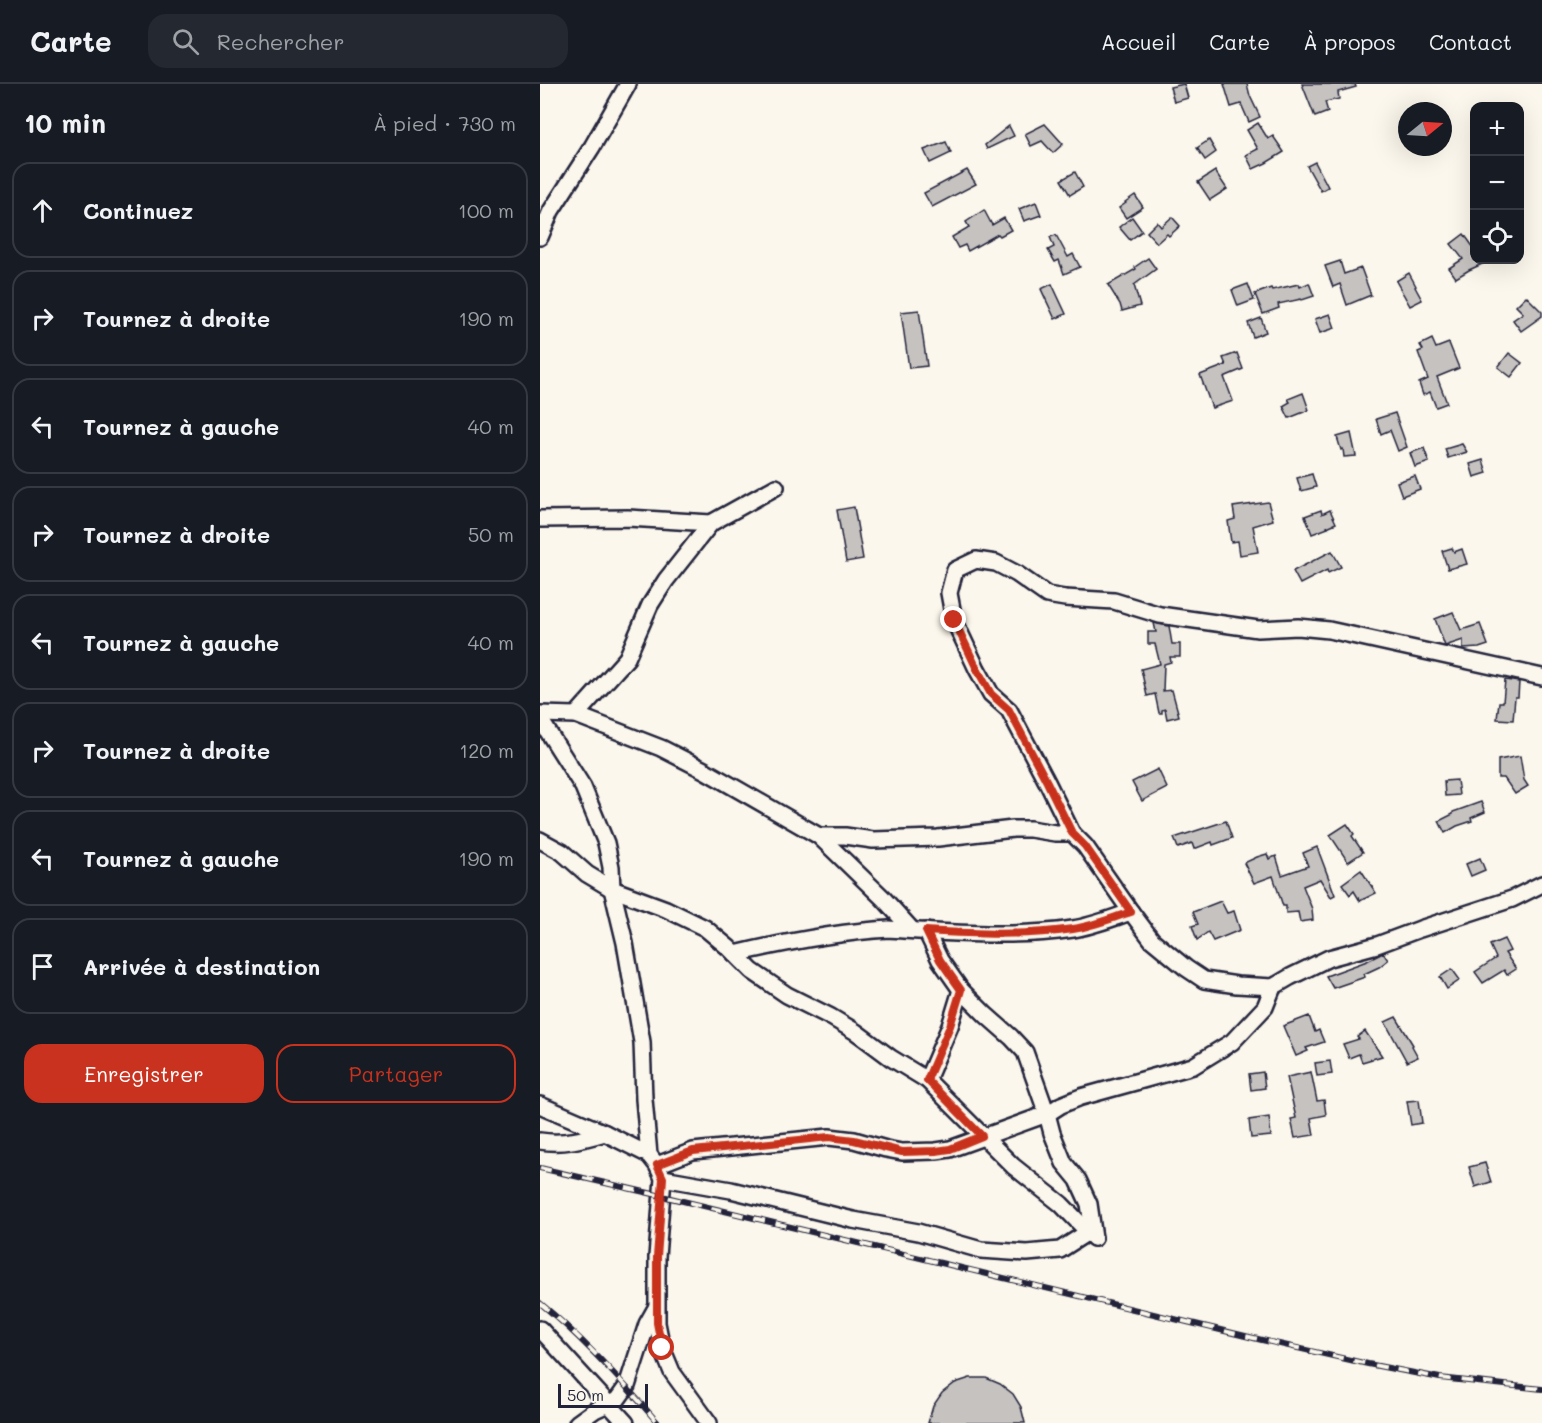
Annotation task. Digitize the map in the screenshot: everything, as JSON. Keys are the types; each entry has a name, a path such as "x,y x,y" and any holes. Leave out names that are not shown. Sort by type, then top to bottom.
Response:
{"street":[{"path":"540,237 551,211 592,147 628,84"},
{"path":"576,715 627,658 650,605 666,580 711,523 776,487"},
{"path":"540,519 628,518 711,523"},
{"path":"1273,987 1204,980 1152,940 1085,846 1072,833 1015,720 1009,710 991,694 977,669 954,620 949,593 955,570 976,560 996,563 1017,574 1047,596 1114,601 1160,615 1258,629 1298,627 1329,630 1542,677"},
{"path":"540,840 562,852 587,874 612,890 666,909 705,928 752,971 787,995 856,1032 891,1058 927,1080 1013,1166 1061,1204 1094,1238 1089,1204 1078,1180 1064,1163 1025,1052 961,990 919,931 819,836 661,748 576,715 540,719 583,787 606,843 611,867 612,890 625,943 642,1042 644,1099 657,1166 657,1323 662,1348 672,1372 709,1423"},
{"path":"819,836 845,836 873,840 938,838 1013,829 1072,833"},
{"path":"657,1166 693,1151 829,1137 854,1140 902,1152 950,1149 1047,1114 1081,1097 1193,1066 1232,1042 1265,1007 1273,987 1290,976 1329,958 1377,945 1512,899 1542,884"},
{"path":"735,954 791,941 848,932 889,929 974,934 1037,933 1076,929 1131,912"},
{"path":"927,1080 950,1026 961,990"},
{"path":"540,1105 605,1133 657,1166 731,1190 843,1217 918,1232 981,1250 1027,1253 1060,1250 1088,1232"},
{"path":"540,1141 576,1141 605,1133"},
{"path":"577,1423 595,1410 617,1400 627,1386 647,1324 657,1306"},
{"path":"540,1329 626,1423"}],"building":[{"path":"1184,84 1188,98 1174,102 1170,87"},
{"path":"1224,84 1247,84 1260,117 1249,122 1241,104 1231,107"},
{"path":"1302,84 1355,84 1356,87 1338,92 1339,99 1325,102 1328,112 1315,117"},
{"path":"1258,123 1268,139 1273,136 1284,152 1253,169 1246,155 1258,149 1247,130"},
{"path":"1045,124 1063,144 1053,153 1042,141 1031,146 1025,134"},
{"path":"1009,126 1014,136 987,149 985,145"},
{"path":"1209,140 1216,152 1205,160 1197,148"},
{"path":"946,142 951,153 930,163 924,150"},
{"path":"1315,162 1328,187 1321,191 1307,166"},
{"path":"967,170 976,184 932,207 924,193"},
{"path":"1215,171 1227,189 1210,200 1198,182"},
{"path":"1075,172 1083,187 1070,195 1061,180"},
{"path":"1135,195 1143,207 1126,218 1119,208"},
{"path":"1036,202 1041,215 1024,221 1019,209"},
{"path":"984,210 992,225 1004,218 1011,230 1000,236 998,234 968,251 965,245 958,248 952,237 969,227 966,222"},
{"path":"1132,217 1142,231 1130,240 1119,227"},
{"path":"1172,217 1180,226 1157,243 1147,232 1157,222 1161,227"},
{"path":"1464,234 1470,242 1470,264 1482,264 1456,278 1449,268 1463,259 1451,244"},
{"path":"1056,235 1068,257 1073,254 1080,267 1064,274 1059,260 1055,262 1048,250 1054,247 1050,237"},
{"path":"1148,258 1156,269 1134,285 1140,306 1122,311 1108,285 1136,269 1135,267"},
{"path":"1340,261 1344,274 1361,268 1371,295 1347,305 1340,284 1333,287 1325,266"},
{"path":"1409,273 1422,300 1410,306 1396,281"},
{"path":"1309,283 1314,296 1278,304 1279,308 1263,314 1255,294 1271,288 1272,290 1299,284 1300,287"},
{"path":"1052,284 1066,314 1055,319 1041,289"},
{"path":"1248,284 1254,300 1238,306 1232,290"},
{"path":"1526,296 1542,312 1542,316 1521,331 1513,320 1523,313 1516,306"},
{"path":"919,310 927,366 909,368 901,312"},
{"path":"1330,314 1335,328 1320,333 1315,319"},
{"path":"1261,318 1266,332 1253,337 1248,323"},
{"path":"1432,339 1436,348 1449,343 1459,368 1437,377 1447,403 1436,407 1430,392 1423,395 1419,383 1428,379 1418,352 1423,350 1420,345"},
{"path":"1237,353 1243,369 1224,377 1233,401 1212,408 1200,375 1226,365 1223,358"},
{"path":"1509,353 1522,363 1511,377 1498,367"},
{"path":"1303,393 1309,410 1289,418 1283,406 1290,402 1288,399"},
{"path":"1395,413 1407,447 1398,451 1390,430 1381,434 1376,419"},
{"path":"1351,433 1356,456 1344,457 1337,437"},
{"path":"1462,444 1467,452 1448,458 1445,449"},
{"path":"1424,448 1429,462 1415,467 1410,453"},
{"path":"1483,460 1487,473 1474,477 1470,464"},
{"path":"1312,474 1316,487 1301,491 1297,478"},
{"path":"1415,476 1420,489 1402,496 1397,482"},
{"path":"1268,502 1273,520 1253,526 1258,552 1240,555 1238,541 1231,542 1228,521 1235,519 1233,507"},
{"path":"854,507 863,559 846,562 837,510"},
{"path":"1321,510 1322,514 1330,510 1336,523 1312,534 1305,516"},
{"path":"1452,548 1454,552 1462,549 1467,564 1448,569 1442,551"},
{"path":"1332,551 1341,567 1328,573 1327,570 1300,584 1293,571"},
{"path":"1453,612 1461,630 1480,624 1488,645 1463,649 1463,640 1445,646 1435,619"},
{"path":"1154,623 1169,626 1172,644 1180,644 1180,657 1170,657 1171,662 1164,664 1163,691 1172,690 1179,716 1167,719 1165,709 1159,713 1155,694 1147,696 1141,669 1160,664 1155,644 1148,644 1148,632 1156,632"},
{"path":"1505,680 1519,682 1513,720 1497,719 1499,702 1503,702"},
{"path":"1520,756 1524,780 1528,786 1515,794 1504,778 1498,778 1498,760"},
{"path":"1158,769 1167,788 1142,801 1132,782"},
{"path":"1457,780 1459,795 1445,796 1444,781"},
{"path":"1481,802 1485,812 1471,818 1472,821 1445,833 1439,821 1453,812"},
{"path":"1226,821 1232,838 1194,849 1192,843 1178,848 1174,838"},
{"path":"1347,824 1363,852 1348,862 1330,835"},
{"path":"1317,847 1335,895 1331,897 1320,879 1303,886 1312,909 1313,920 1300,922 1298,912 1286,913 1286,906 1283,906 1273,876 1254,883 1244,863 1267,854 1269,859 1276,856 1282,875 1308,866 1303,853"},
{"path":"1480,858 1485,870 1471,876 1466,864"},
{"path":"1361,870 1376,893 1360,901 1354,891 1350,895 1342,884"},
{"path":"1221,901 1227,913 1234,911 1240,930 1213,941 1208,932 1197,940 1192,926 1198,924 1193,912"},
{"path":"1504,939 1510,951 1505,953 1516,969 1507,975 1504,970 1483,983 1475,972 1496,958 1490,945"},
{"path":"1383,953 1388,960 1364,974 1365,977 1333,988 1326,976 1367,961"},
{"path":"1452,969 1460,980 1447,989 1440,977"},
{"path":"1309,1016 1315,1032 1319,1030 1324,1042 1306,1048 1308,1051 1296,1056 1283,1026"},
{"path":"1396,1017 1418,1057 1407,1062 1385,1022"},
{"path":"1365,1031 1382,1056 1362,1062 1359,1054 1349,1058 1343,1044 1359,1039 1357,1037"},
{"path":"1330,1061 1332,1074 1317,1076 1315,1063"},
{"path":"1263,1072 1265,1088 1251,1090 1249,1074"},
{"path":"1311,1072 1317,1101 1324,1100 1326,1115 1311,1118 1314,1135 1295,1138 1291,1119 1296,1118 1287,1077"},
{"path":"1419,1100 1422,1123 1411,1125 1407,1101"},
{"path":"1269,1117 1271,1136 1251,1138 1249,1120"},
{"path":"1485,1163 1491,1182 1475,1187 1469,1167"},
{"path":"970,1378 986,1378 1000,1384 1013,1394 1021,1407 1025,1423 928,1423 933,1406 942,1393 955,1383"}],"railway":[{"path":"540,1168 1368,1364 1440,1378 1542,1389"},
{"path":"540,1303 602,1360 658,1423"}],"route":[{"path":"662,1348 657,1323 657,1257 663,1178 657,1165 693,1151 829,1137 854,1140 902,1152 950,1149 982,1136 927,1080 950,1026 961,990 940,960 926,931 974,934 1037,933 1076,929 1131,912 1085,846 1072,833 1009,710 991,694 954,620"}]}
